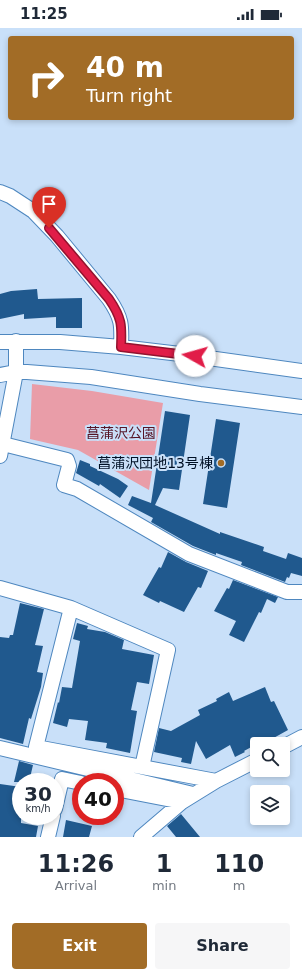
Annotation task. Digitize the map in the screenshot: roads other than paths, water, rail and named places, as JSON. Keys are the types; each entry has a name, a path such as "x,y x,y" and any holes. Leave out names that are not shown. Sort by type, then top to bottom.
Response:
{"street":[{"path":"0,192 10,196 33,211 58,236 109,299 117,310 121,320 121,347"},
{"path":"16,341 16,372 1,450 67,460 69,466 64,486 77,488 189,554 287,592 302,592"},
{"path":"0,342 60,342 121,347 302,371"},
{"path":"0,376 16,372 91,377 200,394 302,407"},
{"path":"0,588 71,608 168,650 142,767"},
{"path":"71,608 36,747 216,781"},
{"path":"290,743 302,737"},
{"path":"0,748 193,794"},
{"path":"142,837 193,794 250,764"},
{"path":"124,792 182,802"},
{"path":"48,837 51,825"}],"place":[{"name":"菖蒲沢団地13号棟","path":"221,463"}],"park label":[{"name":"菖蒲沢公園","path":"121,433"}]}
